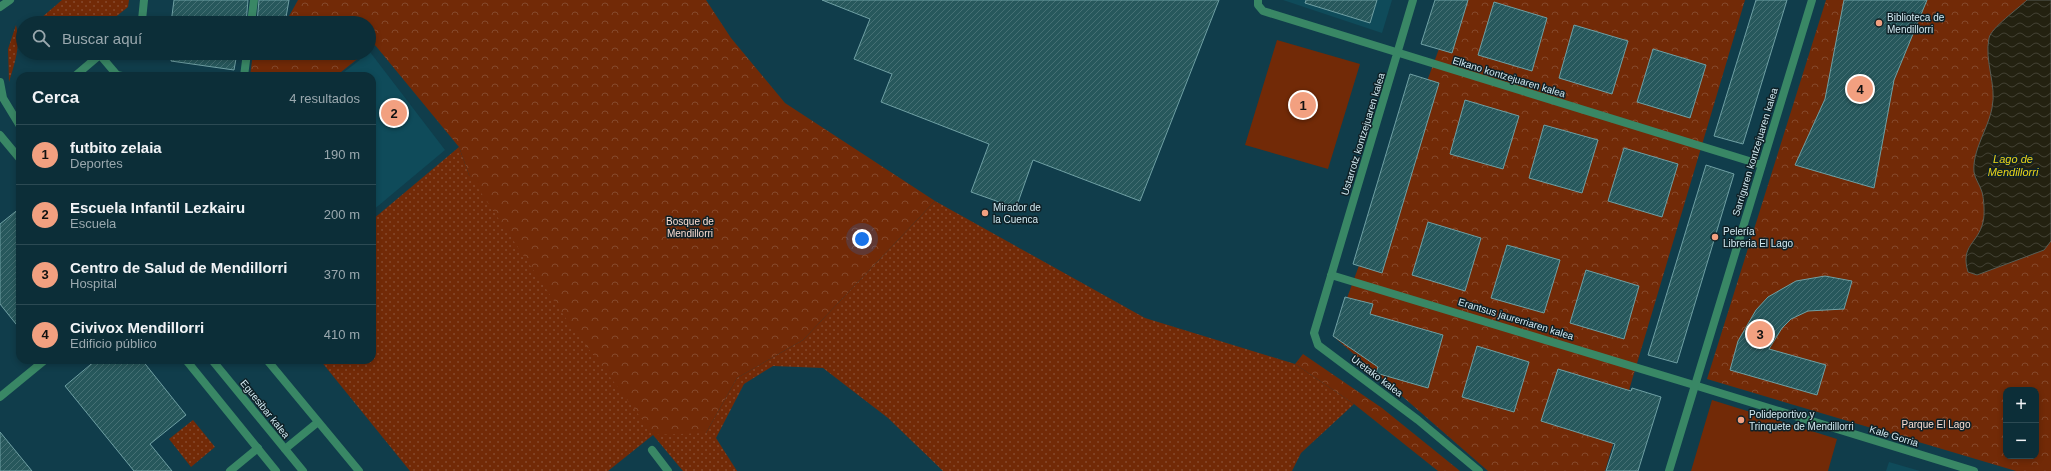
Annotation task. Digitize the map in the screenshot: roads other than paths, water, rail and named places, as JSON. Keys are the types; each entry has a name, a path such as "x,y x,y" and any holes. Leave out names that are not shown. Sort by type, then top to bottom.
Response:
{"street":[{"path":"0,7 10,0"},
{"path":"142,16 144,0"},
{"path":"252,16 254,0"},
{"name":"Elkano kontzejuaren kalea","path":"1258,0 1258,4 1263,11 1762,165"},
{"name":"Ustarrotz kontzejuaren kalea","path":"1331,275 1413,0"},
{"name":"Sarriguren kontzejuaren kalea","path":"1669,471 1812,0"},
{"path":"80,72 94,60"},
{"path":"106,60 115,72"},
{"path":"245,72 246,60"},
{"path":"0,82 2,98 16,119"},
{"path":"1,137 16,154"},
{"name":"Erantsus jaurerriaren kalea","path":"1331,275 1694,385"},
{"name":"Uretako kalea","path":"1331,275 1314,333 1318,345 1418,420 1479,471"},
{"path":"0,397 40,364"},
{"path":"189,364 276,471"},
{"name":"Eguesibar kalea","path":"215,364 303,471"},
{"path":"270,364 358,471"},
{"name":"Kale Gorria","path":"1694,385 1974,471"},
{"path":"285,449 318,422"},
{"path":"230,471 258,448"},
{"path":"652,450 668,471"}],"water":[{"name":"Lago de Mendillorri","path":"2027,0 2051,0 2051,241 2044,250 1977,275 1968,272 1966,256 1981,229 1984,219 1983,195 1974,172 1974,164 1975,156 1992,108 1993,91 1988,55 1989,38 2000,24"}],"place":[{"name":"Biblioteca de Mendillorri","path":"1879,23"},
{"name":"Civivox Mendillorri","path":"1860,89"},
{"name":"futbito zelaia","path":"1303,105"},
{"name":"Escuela Infantil Lezkairu","path":"394,113"},
{"name":"Mirador de la Cuenca","path":"985,213"},
{"name":"Pelería Libreria El Lago","path":"1715,237"},
{"name":"Centro de Salud de Mendillorri","path":"1760,334"},
{"name":"Polideportivo y Trinquete de Mendillorri","path":"1741,420"}],"park label":[{"name":"Bosque de Mendillorri","path":"690,226"},
{"name":"Parque El Lago","path":"1936,424"}]}
